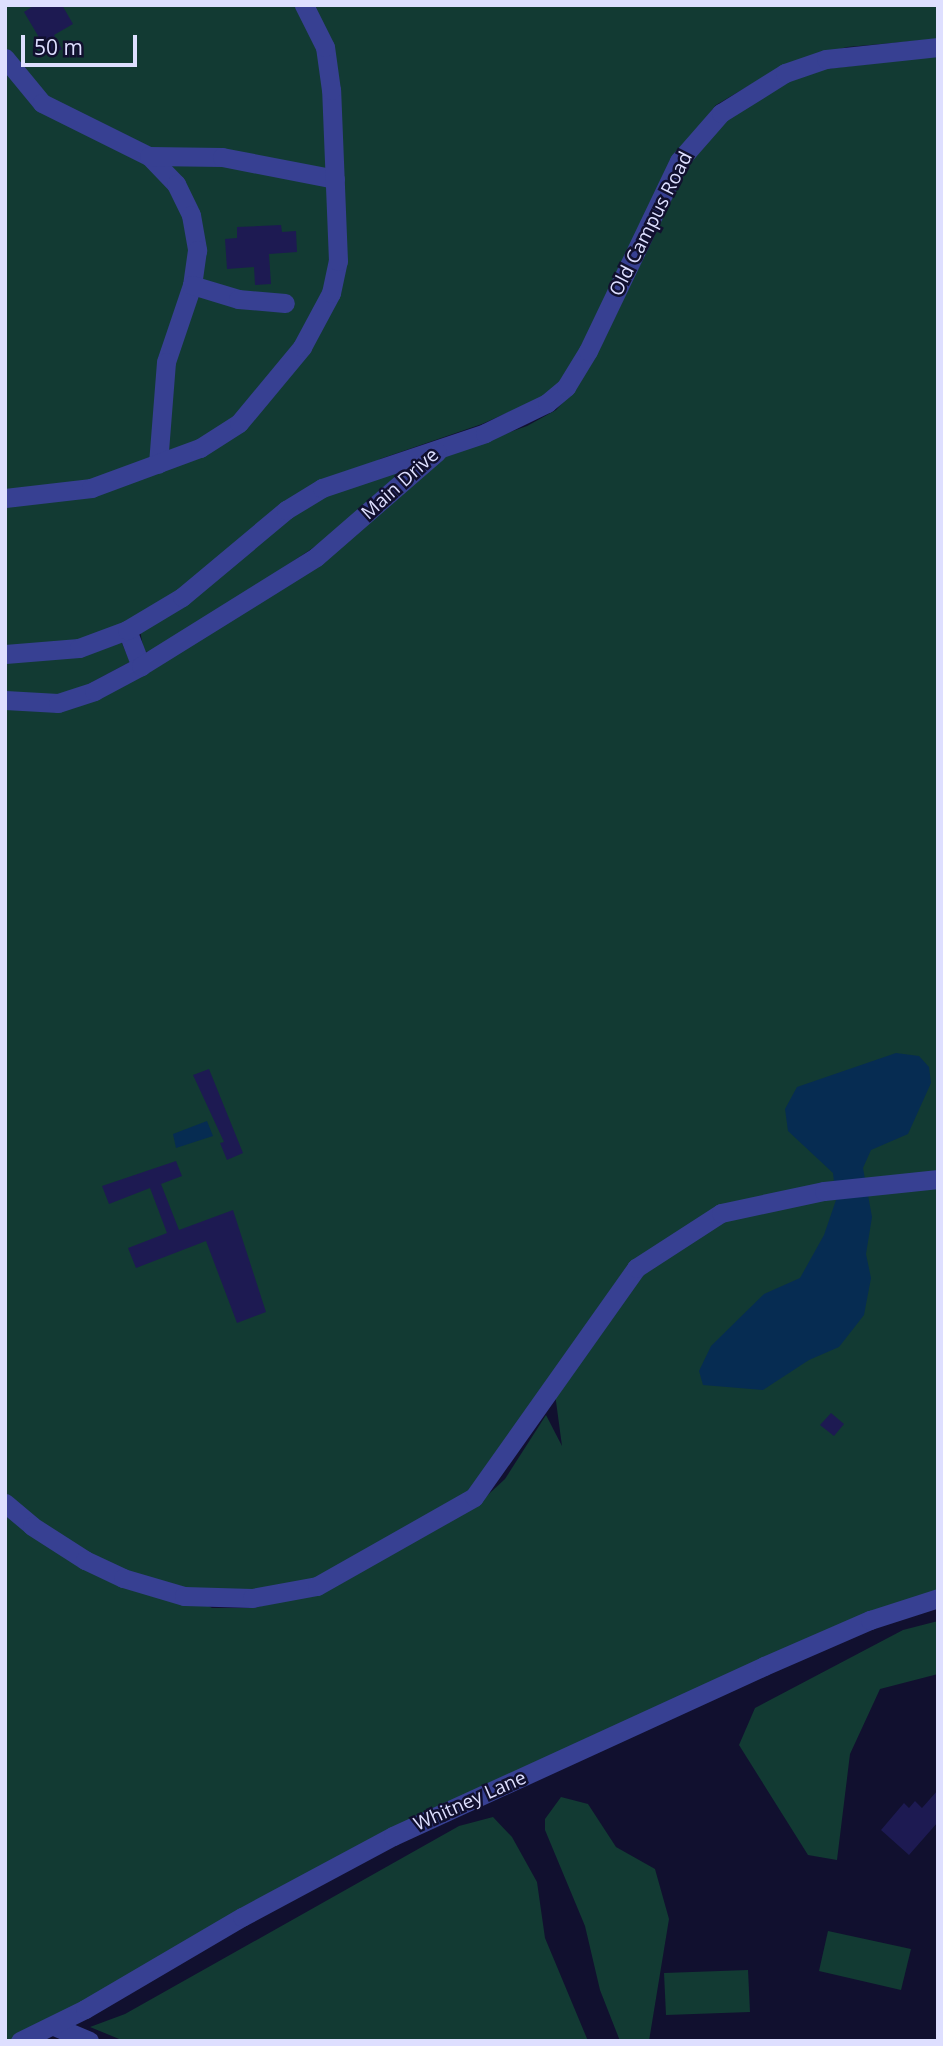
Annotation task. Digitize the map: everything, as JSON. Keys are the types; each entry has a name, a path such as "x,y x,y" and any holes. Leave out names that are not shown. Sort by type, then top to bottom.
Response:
{"street":[{"path":"5,499 91,488 200,448 239,423 302,347 337,272 335,179 325,47 304,5"},
{"name":"Old Campus Road","path":"443,447 525,417 566,387 588,351 679,161 721,113 785,73 826,59 938,47"},
{"path":"5,58 42,103 149,156 176,184 191,215 197,250 192,285 166,362 158,464"},
{"path":"149,156 222,157 335,179"},
{"path":"192,285 238,299 285,303"},
{"name":"Main Drive","path":"5,654 79,648 127,630 182,597 286,510 322,488 443,447"},
{"name":"Main Drive","path":"5,700 58,703 94,691 141,666 210,619 316,557 443,447"},
{"path":"127,630 141,666"},
{"path":"5,1503 32,1526 85,1560 123,1578 184,1596 252,1598 317,1586 474,1497 636,1268 721,1213 824,1191 938,1179"},
{"name":"Whitney Lane","path":"20,2041 54,2026 304,1881 393,1836 776,1661 870,1620 938,1598"},
{"path":"54,2026 89,2041"}],"green space":[{"path":"5,5 938,5 938,39 847,47 784,65 716,105 671,161 583,345 563,380 543,397 482,424 380,459 122,627 80,642 5,647"},
{"path":"938,56 938,1598 571,1755 16,2041 5,2041 5,708 56,710 136,675 441,457 527,426 556,410 578,386 597,354 688,166 727,120 788,82 825,69","holes":["553,1379 562,1446 546,1415 505,1479 478,1504 321,1590 254,1608 212,1608 184,1592 252,1596 313,1581 474,1497"]},
{"path":"428,454 328,538 157,651 144,652 140,630 304,503"},
{"path":"121,641 130,662 66,696 5,698 5,657"},
{"path":"938,1621 938,1674 880,1689 850,1754 837,1860 808,1855 739,1745 755,1708 903,1630"},
{"path":"561,1797 588,1804 616,1847 655,1869 669,1919 649,2041 620,2041 600,1990 585,1926 545,1830 545,1819"},
{"path":"493,1817 512,1837 537,1882 545,1938 588,2041 124,2041 90,2027 125,2014 459,1826"},
{"path":"828,1931 911,1949 901,1990 819,1971"},
{"path":"748,1970 750,2012 666,2015 664,1973"}],"water":[{"path":"896,1053 919,1056 929,1067 931,1083 908,1134 871,1150 863,1168 872,1217 866,1254 871,1278 864,1315 839,1347 809,1360 763,1390 703,1385 699,1371 711,1346 764,1294 800,1278 824,1235 836,1200 833,1173 788,1131 785,1109 797,1087"},
{"path":"207,1121 213,1136 176,1148 173,1134"}],"building":[{"path":"35,5 62,5 73,24 54,35 62,49 50,56 24,12"},
{"path":"281,225 282,232 296,231 297,252 269,254 271,284 255,285 254,267 227,269 225,239 237,238 237,227"},
{"path":"209,1069 243,1153 227,1160 220,1143 224,1142 193,1075"},
{"path":"176,1161 182,1176 161,1184 179,1230 233,1210 266,1312 237,1323 206,1241 136,1268 128,1248 167,1233 150,1188 109,1204 102,1186"},
{"path":"831,1413 844,1424 834,1436 820,1425"},
{"path":"938,1790 938,1822 909,1855 881,1830 904,1803 909,1808 915,1801 922,1808"}]}
